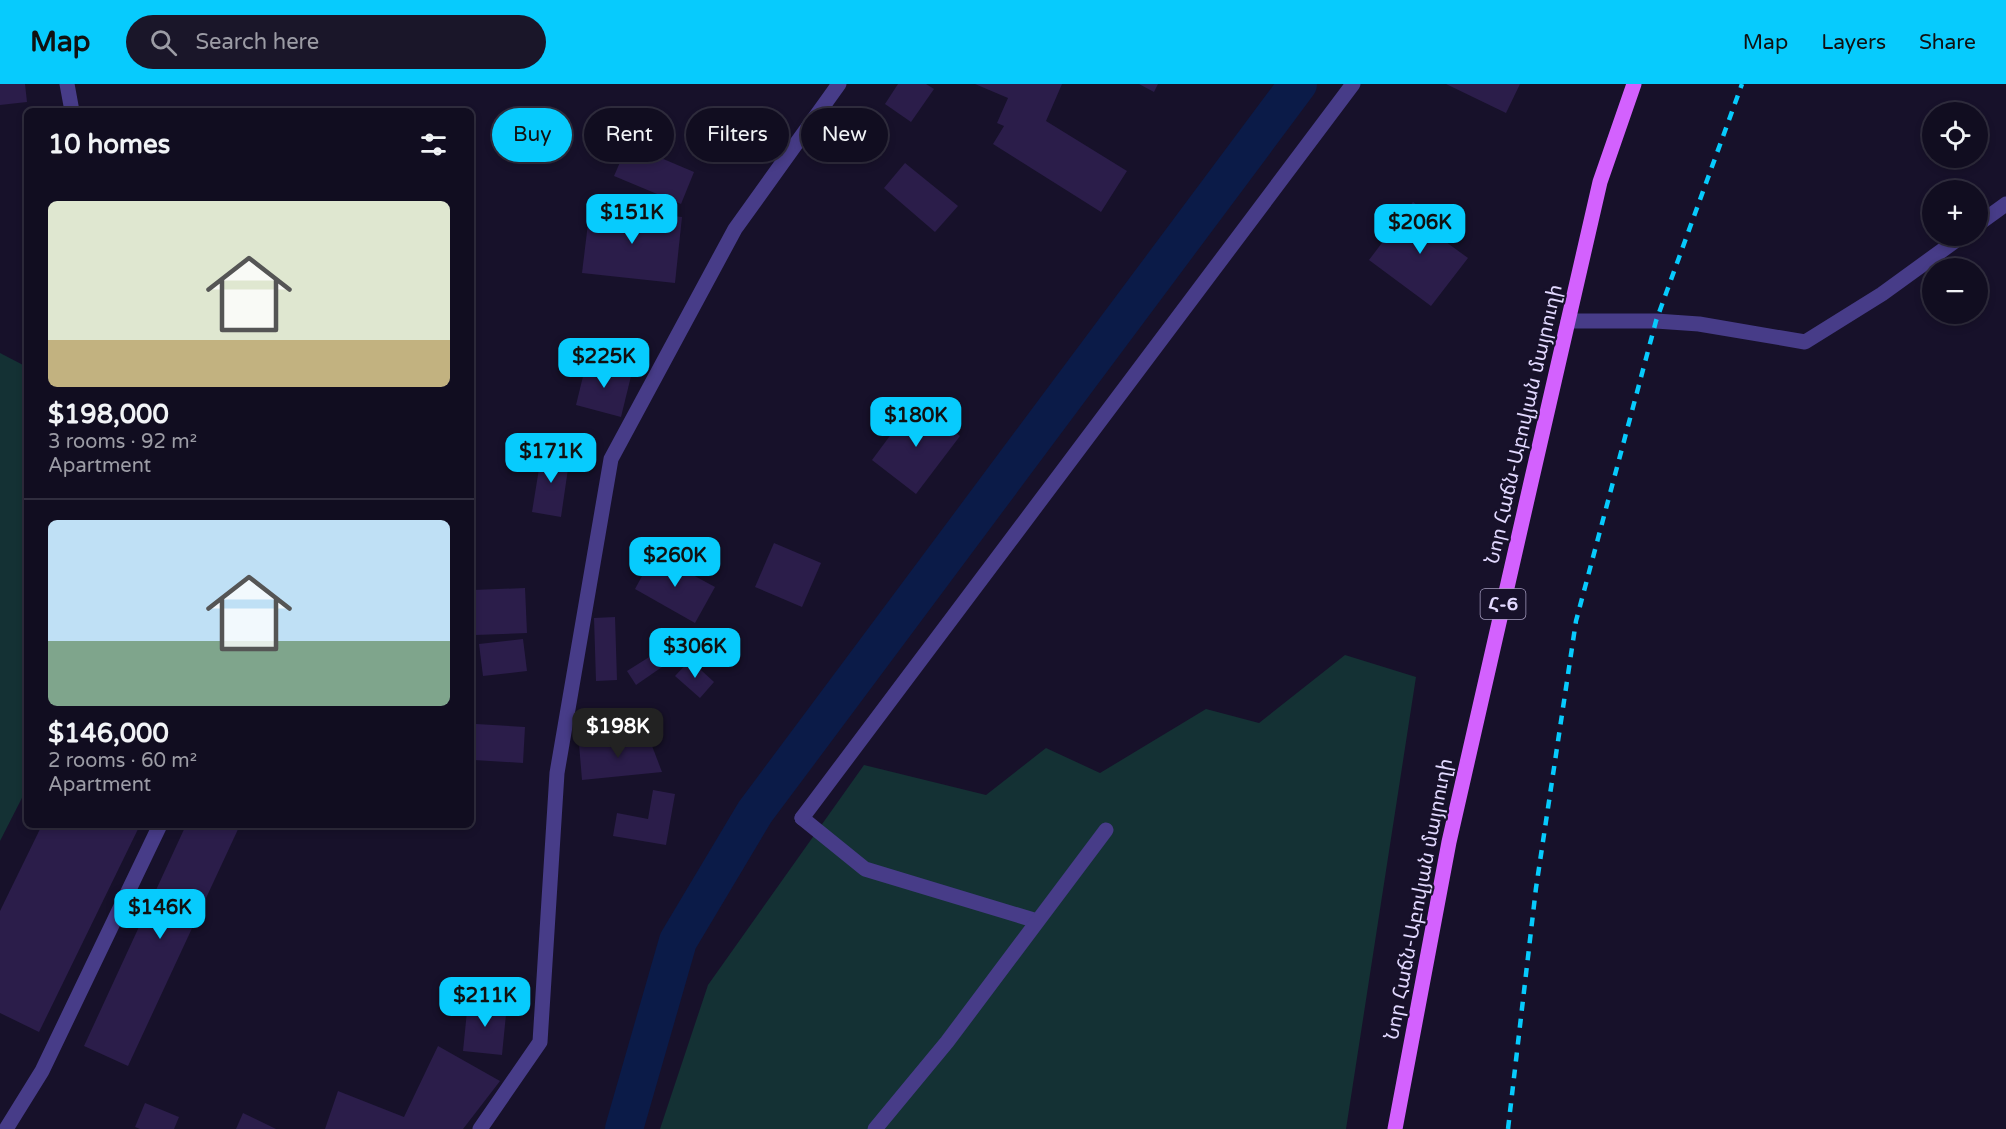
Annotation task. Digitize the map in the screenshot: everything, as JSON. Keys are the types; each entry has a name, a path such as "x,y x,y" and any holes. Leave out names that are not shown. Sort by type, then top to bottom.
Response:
{"main road":[{"name":"Նոր Հաճն-Աբովյան մայրուղի","path":"1395,1129 1449,842 1568,321 1600,182 1634,84"}],"street":[{"path":"67,84 71,108"},
{"path":"480,1129 540,1042 557,773 611,459 735,229 839,84"},
{"path":"1037,921 865,869 802,818 1353,84"},
{"path":"1988,217 2006,204"},
{"path":"1568,321 1656,321 1700,324 1804,342 1882,294 1948,246"},
{"path":"6,1129 42,1071 159,828"},
{"path":"876,1129 947,1042 1106,830"}],"green space":[{"path":"0,353 24,365 24,794 0,841"},
{"path":"1345,655 1416,677 1346,1129 660,1129 708,985 864,765 986,795 1046,748 1100,773 1206,709 1259,723"}],"building":[{"path":"0,84 25,84 27,102 0,105"},
{"path":"898,84 926,84 934,89 911,122 885,104"},
{"path":"975,84 1062,84 1046,121 1127,171 1101,212 993,144 1004,126 997,123 1008,98"},
{"path":"1139,84 1158,84 1154,92"},
{"path":"1446,84 1520,84 1506,113"},
{"path":"620,162 670,162 694,172 681,204 614,176"},
{"path":"905,163 958,206 935,232 884,188"},
{"path":"1413,202 1454,233 1446,242 1468,258 1431,306 1369,260"},
{"path":"590,207 682,217 675,283 582,273"},
{"path":"587,360 632,372 621,417 576,405"},
{"path":"915,402 960,436 916,494 872,460"},
{"path":"542,450 570,455 561,517 532,512"},
{"path":"774,543 821,563 802,607 755,587"},
{"path":"654,554 715,587 695,623 635,589"},
{"path":"525,588 527,633 475,635 474,590"},
{"path":"615,617 617,680 596,681 594,618"},
{"path":"523,639 527,671 483,676 479,644"},
{"path":"654,654 662,667 636,685 627,671"},
{"path":"690,660 714,682 700,698 675,676"},
{"path":"476,724 525,727 523,763 474,760"},
{"path":"649,738 662,772 582,780 579,744"},
{"path":"653,790 675,794 666,845 613,836 617,813 648,819"},
{"path":"41,828 139,828 39,1032 0,1013 0,911"},
{"path":"185,828 239,828 128,1066 84,1046"},
{"path":"468,1001 507,1004 502,1055 463,1051"},
{"path":"438,1046 500,1081 463,1129 325,1129 338,1091 404,1117"},
{"path":"145,1103 179,1117 174,1129 135,1127"},
{"path":"243,1113 276,1129 236,1129"}],"waterway":[{"path":"624,1129 678,941 755,812 1298,84"}],"railway":[{"path":"1508,1129 1536,888 1576,621 1656,321 1742,84"}]}
